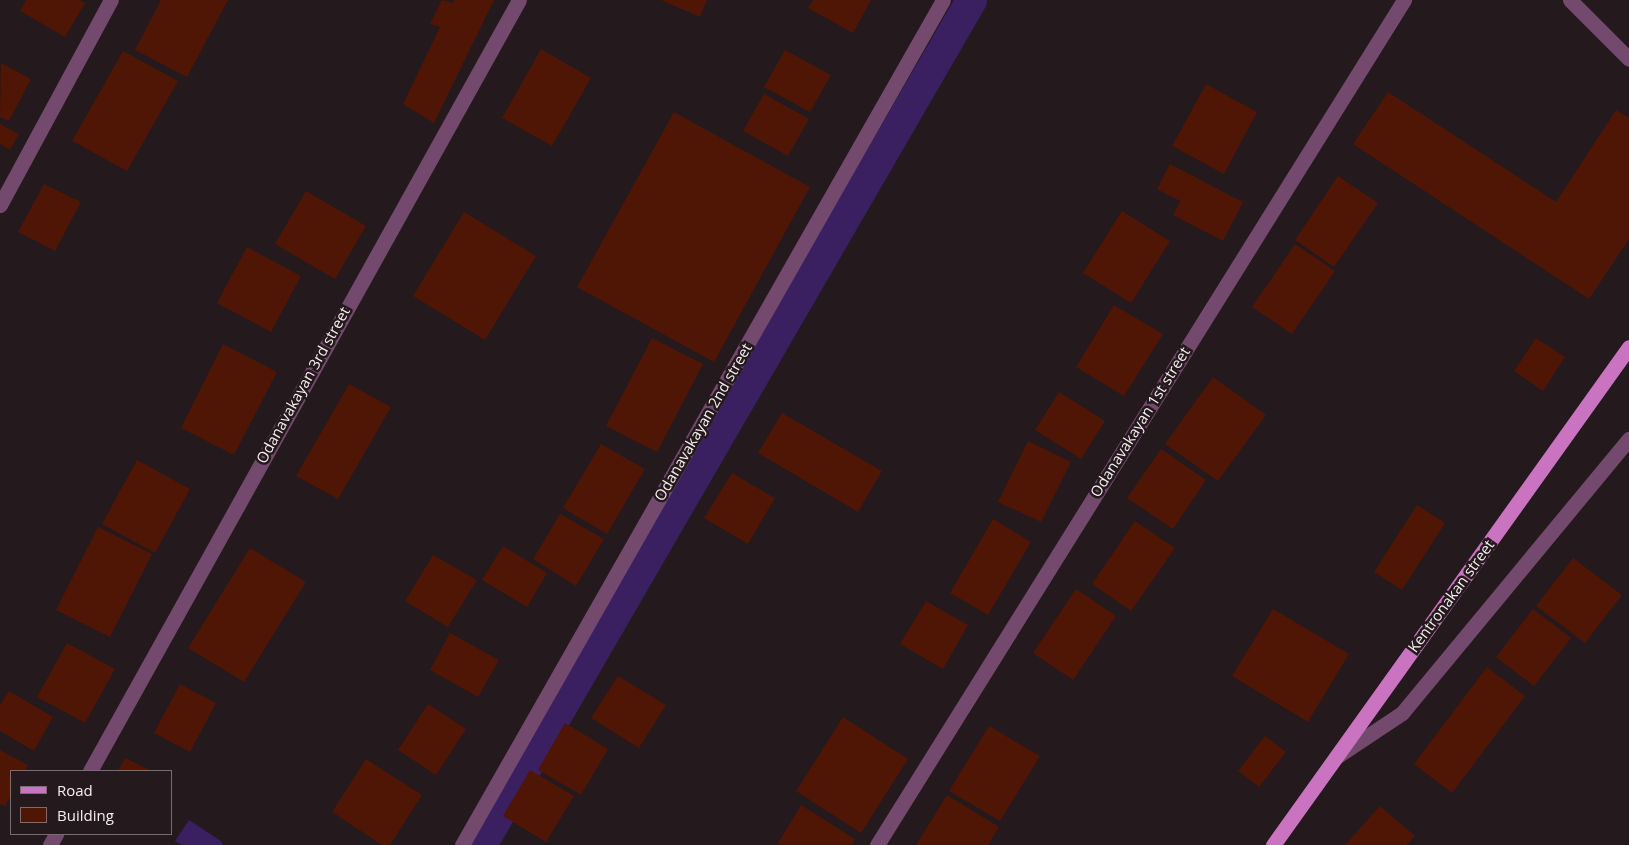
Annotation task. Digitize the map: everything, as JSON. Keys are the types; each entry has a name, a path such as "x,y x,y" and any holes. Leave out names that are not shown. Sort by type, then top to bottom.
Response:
{"main road":[{"name":"Kentronakan street","path":"1273,845 1629,347"}],"street":[{"path":"0,205 111,0"},
{"name":"Odanavakayan 3rd street","path":"91,770 519,0"},
{"name":"Odanavakayan 2nd street","path":"462,845 943,0"},
{"name":"Odanavakayan 1st street","path":"877,845 1404,0"},
{"path":"1570,0 1629,59"},
{"path":"1335,758 1402,713 1629,439"}],"shaded area":[{"path":"189,820 221,841 223,845 182,845 175,841"}],"building":[{"path":"26,0 79,0 85,3 65,37 20,11"},
{"path":"161,0 228,0 187,77 135,50"},
{"path":"442,0 453,3 454,0 494,0 434,123 403,104 440,27 430,24"},
{"path":"661,0 707,0 700,17"},
{"path":"813,0 871,0 853,33 808,8"},
{"path":"541,49 591,78 552,146 502,118"},
{"path":"785,50 831,75 810,112 764,87"},
{"path":"123,51 178,81 127,171 72,141"},
{"path":"1,63 31,79 9,121 0,117"},
{"path":"1206,84 1257,112 1224,174 1172,146"},
{"path":"1388,92 1556,202 1616,110 1629,118 1629,239 1589,299 1353,144"},
{"path":"764,94 809,119 788,156 743,131"},
{"path":"674,112 810,187 714,362 577,287"},
{"path":"0,124 19,134 10,150 0,144"},
{"path":"1170,164 1243,202 1223,241 1173,215 1180,201 1157,189"},
{"path":"1338,176 1378,203 1334,267 1295,240"},
{"path":"44,184 81,202 55,251 18,232"},
{"path":"306,191 366,226 335,279 275,244"},
{"path":"1122,211 1170,241 1131,303 1083,273"},
{"path":"464,212 536,256 485,340 413,296"},
{"path":"1295,244 1335,271 1292,334 1252,307"},
{"path":"247,247 301,276 271,332 217,303"},
{"path":"1114,305 1163,334 1124,396 1076,367"},
{"path":"652,338 703,364 657,452 606,426"},
{"path":"1536,338 1565,357 1543,391 1514,371"},
{"path":"223,344 277,372 234,455 181,428"},
{"path":"1213,377 1266,415 1218,481 1165,444"},
{"path":"349,384 391,407 338,499 296,476"},
{"path":"1059,392 1105,421 1081,459 1035,430"},
{"path":"782,413 882,471 858,512 758,453"},
{"path":"1028,441 1071,462 1041,522 998,502"},
{"path":"601,444 645,469 607,534 563,508"},
{"path":"1161,449 1206,480 1173,529 1127,498"},
{"path":"137,460 190,489 155,553 102,524"},
{"path":"732,473 775,498 748,544 704,518"},
{"path":"1417,505 1445,523 1402,590 1374,572"},
{"path":"560,514 604,539 576,586 533,559"},
{"path":"993,519 1031,542 988,615 950,593"},
{"path":"1135,521 1175,548 1131,611 1092,584"},
{"path":"98,527 152,554 110,637 56,610"},
{"path":"503,546 547,573 527,607 482,580"},
{"path":"250,548 306,582 244,682 188,648"},
{"path":"433,555 477,580 448,627 405,601"},
{"path":"1573,558 1622,595 1585,643 1536,606"},
{"path":"1076,589 1116,616 1073,680 1033,653"},
{"path":"926,601 968,625 943,669 900,644"},
{"path":"1273,609 1349,654 1308,722 1232,676"},
{"path":"1533,609 1571,638 1534,686 1496,657"},
{"path":"450,633 499,660 478,697 430,670"},
{"path":"67,643 115,669 85,723 37,697"},
{"path":"1487,667 1525,696 1452,793 1414,764"},
{"path":"618,676 666,705 639,748 591,718"},
{"path":"180,684 216,703 190,752 154,733"},
{"path":"9,691 53,717 34,751 0,731 0,705"},
{"path":"428,704 466,729 436,775 398,750"},
{"path":"843,717 908,759 861,833 796,791"},
{"path":"565,723 608,749 581,795 538,770"},
{"path":"989,726 1040,756 1000,821 949,791"},
{"path":"1265,736 1286,752 1259,787 1238,771"},
{"path":"0,750 28,765 26,770 10,770 10,797 5,806 0,804"},
{"path":"125,758 150,770 119,770"},
{"path":"366,759 422,795 390,845 382,845 332,812"},
{"path":"530,770 574,796 546,842 503,816"},
{"path":"947,795 999,827 988,845 916,845"},
{"path":"801,805 855,839 852,845 777,845"},
{"path":"1380,806 1415,836 1407,845 1345,845"}],"waterway":[{"path":"481,845 971,0"}]}
